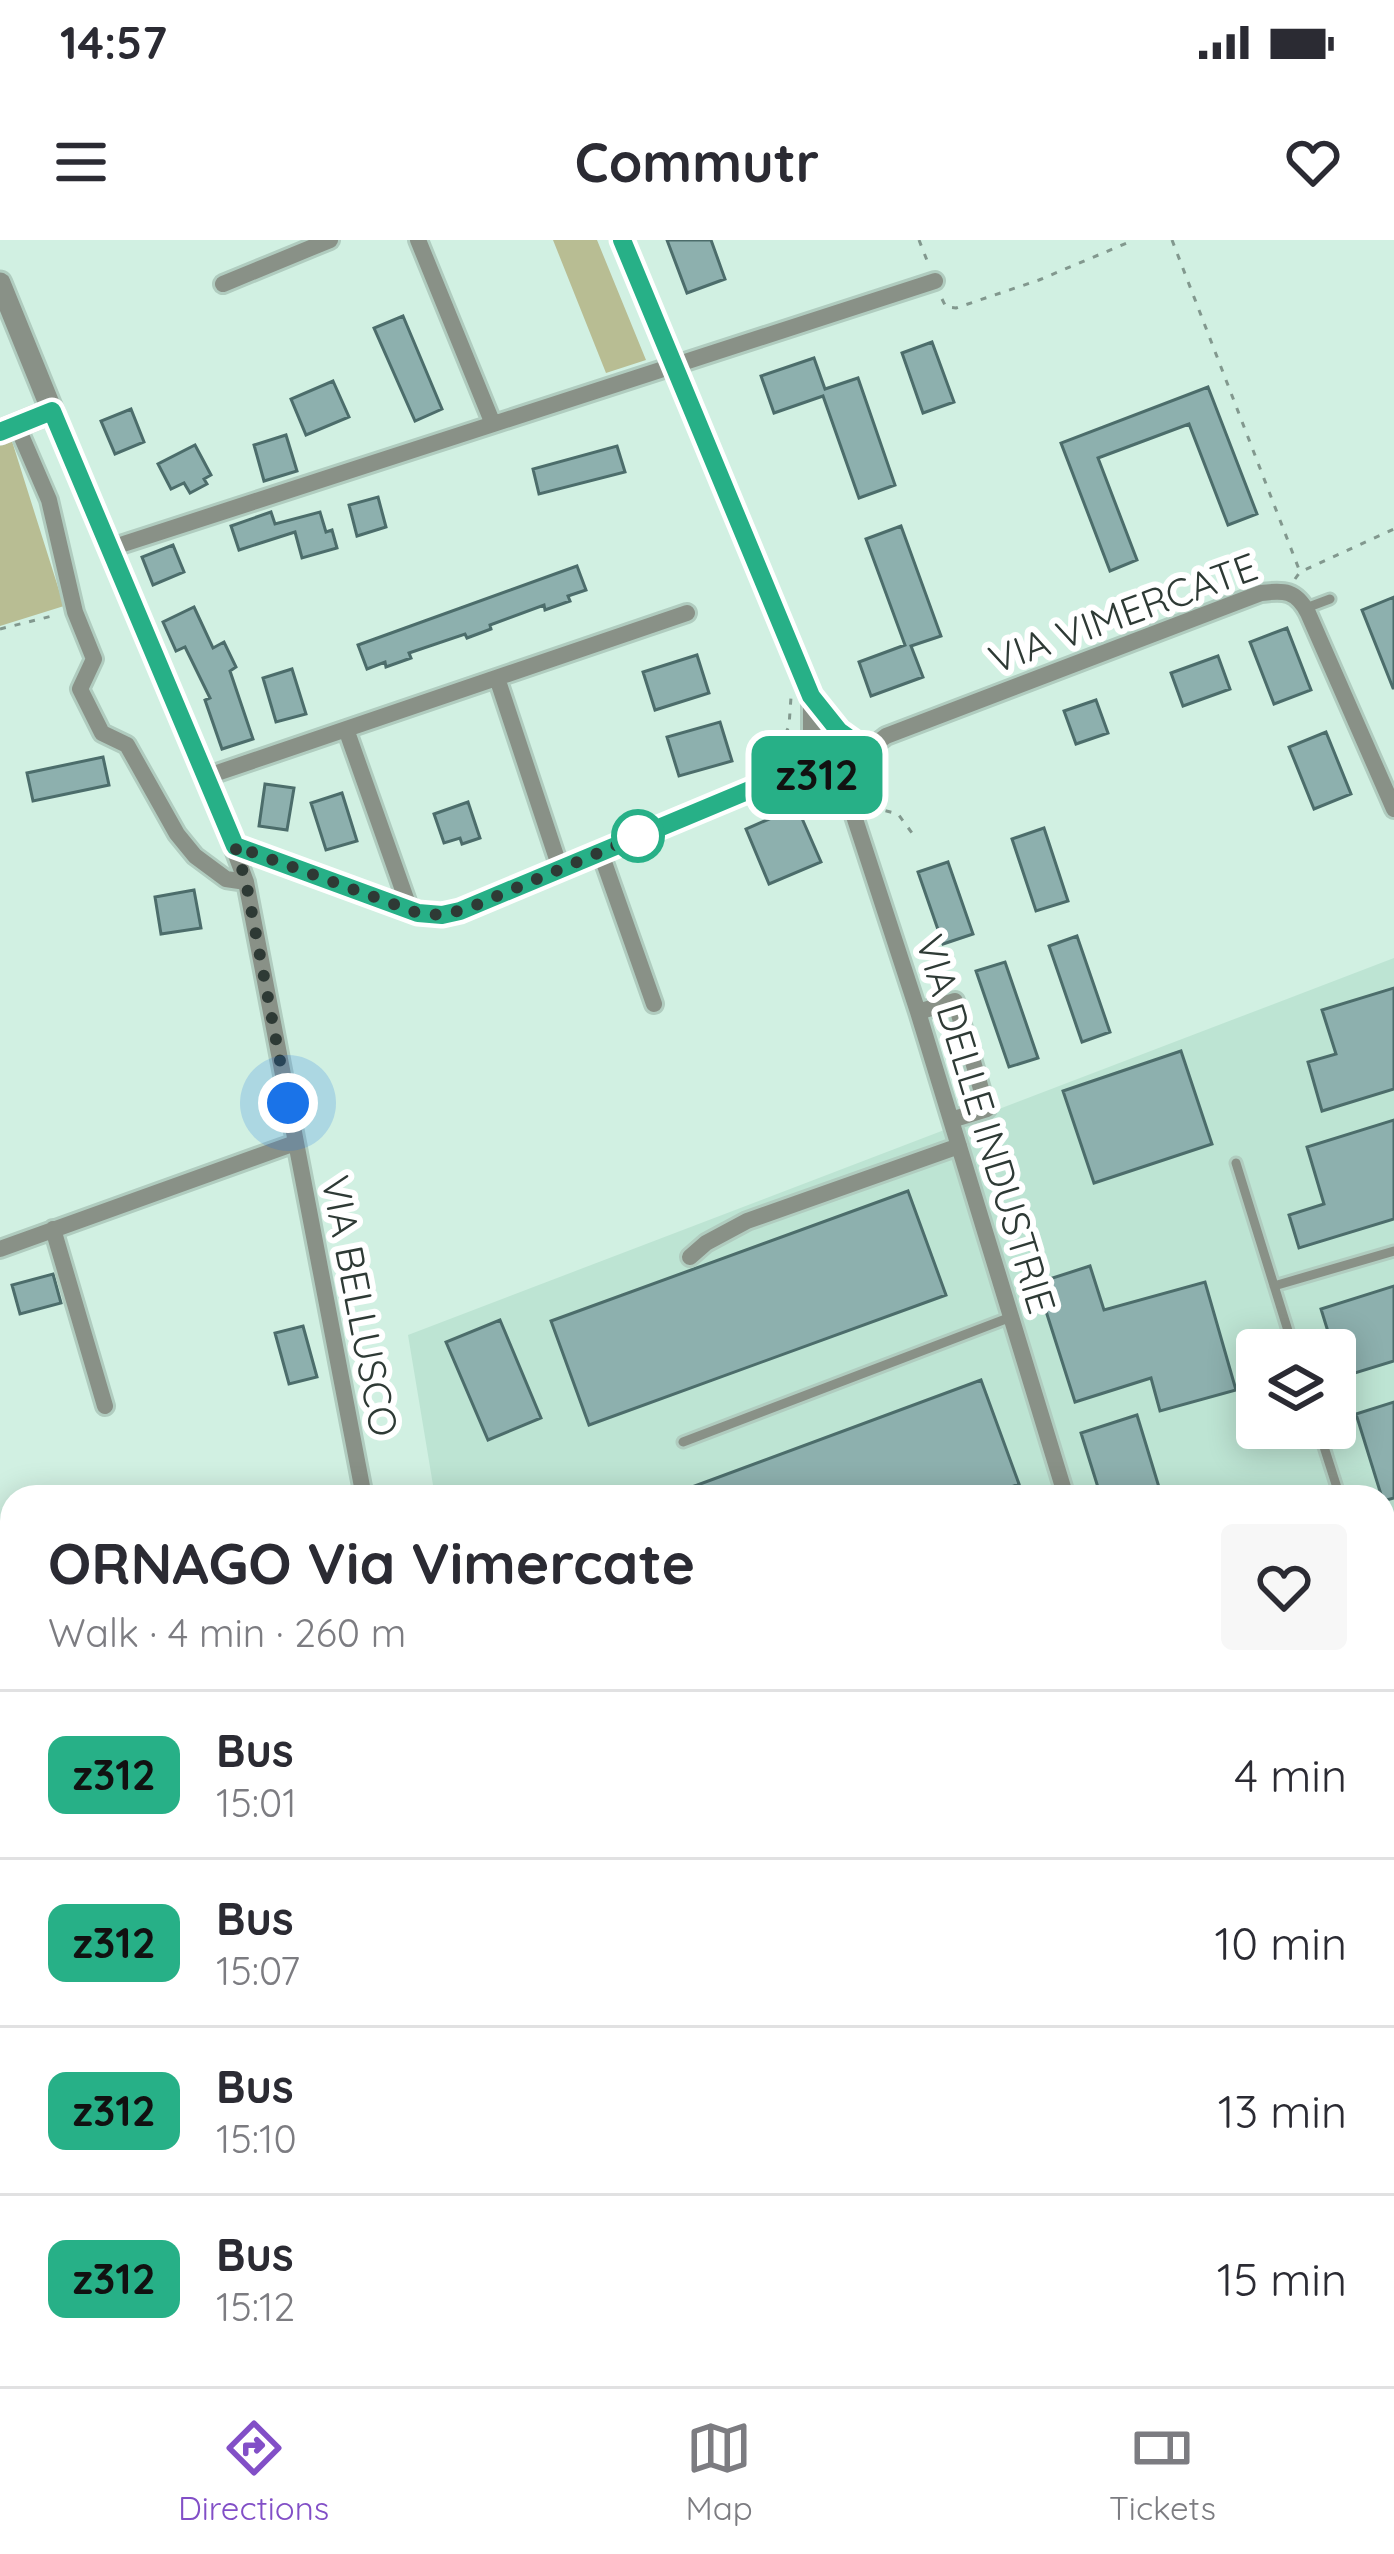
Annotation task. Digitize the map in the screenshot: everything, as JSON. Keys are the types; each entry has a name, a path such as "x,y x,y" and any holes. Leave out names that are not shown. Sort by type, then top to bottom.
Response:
{"street":[{"path":"223,284 330,240"},
{"path":"418,240 494,424"},
{"path":"235,846 410,910 451,914 771,781 843,773 854,760 855,746 811,696 622,240"},
{"path":"111,548 935,281"},
{"path":"0,284 52,411 8,429 49,500 75,612 94,658 80,689 102,733 127,746 177,834 195,856 226,879 246,882"},
{"name":"VIA BELLUSCO","path":"52,411 246,882 362,1485"},
{"name":"VIA VIMERCATE","path":"854,760 886,736 1261,592 1286,590 1306,608 1394,809"},
{"path":"217,773 687,613"},
{"path":"497,678 560,868"},
{"path":"811,696 811,753 814,765 830,774"},
{"path":"346,729 410,910"},
{"path":"811,753 819,735 843,733"},
{"name":"VIA VIMERCATE","path":"843,733 886,736"},
{"name":"VIA DELLE INDUSTRIE","path":"830,774 853,813 1062,1485"},
{"path":"600,851 654,1004"},
{"path":"918,1012 955,1001 987,1108 951,1120"},
{"path":"0,1249 295,1143"},
{"path":"690,1257 746,1221 959,1146"},
{"path":"53,1229 106,1406"}],"lane":[{"path":"1306,608 1330,599"},
{"path":"1236,1163 1287,1329"},
{"path":"1274,1286 1394,1251"},
{"path":"683,1442 1011,1317"},
{"path":"1325,1449 1336,1485"}],"path":[{"path":"919,240 946,307 956,308 1040,280 1134,240"},
{"path":"1172,240 1300,572"},
{"path":"1286,590 1300,572 1394,529"},
{"path":"0,629 75,612"},
{"path":"771,781 767,770 789,726 791,693"},
{"path":"853,813 875,806 898,814 915,837"}],"shaded area":[{"path":"553,240 597,240 646,360 606,373"},
{"path":"11,438 64,606 0,626 0,442"},
{"path":"1394,958 1394,1485 433,1485 408,1335"}],"building":[{"path":"667,240 711,240 725,279 687,293"},
{"path":"403,316 442,409 415,421 374,328"},
{"path":"932,342 954,402 923,413 902,353"},
{"path":"814,358 825,389 858,378 895,485 859,498 823,396 774,413 761,376"},
{"path":"333,381 349,417 306,435 291,399"},
{"path":"1208,387 1257,514 1228,525 1189,424 1098,458 1137,560 1110,571 1061,443"},
{"path":"131,409 144,442 115,454 101,421"},
{"path":"286,435 297,471 264,481 254,445"},
{"path":"195,445 211,475 204,479 207,484 190,493 184,483 171,489 158,464"},
{"path":"617,446 625,472 539,494 533,469"},
{"path":"378,497 386,527 357,536 349,505"},
{"path":"271,512 275,524 320,512 337,548 302,558 295,532 239,550 231,526"},
{"path":"901,526 941,636 911,646 923,677 871,696 859,662 905,645 866,539"},
{"path":"173,545 184,572 153,585 142,557"},
{"path":"577,566 586,590 568,596 570,601 545,610 544,605 467,638 465,634 409,653 411,658 386,667 385,662 367,669 358,645"},
{"path":"1394,597 1394,688 1393,688 1362,610"},
{"path":"194,607 213,648 224,642 236,667 230,671 253,739 222,749 205,700 210,698 185,647 176,651 163,622"},
{"path":"1287,628 1311,690 1274,704 1250,642"},
{"path":"697,655 709,693 655,710 643,672"},
{"path":"1218,656 1230,689 1183,706 1171,673"},
{"path":"292,669 306,714 276,722 263,678"},
{"path":"1096,700 1108,733 1076,744 1064,711"},
{"path":"720,722 732,761 679,776 667,737"},
{"path":"1326,732 1351,794 1314,809 1289,747"},
{"path":"103,757 109,785 33,801 27,773"},
{"path":"265,784 294,788 287,830 259,826"},
{"path":"342,793 357,841 326,850 311,803"},
{"path":"468,802 480,838 444,843 434,814"},
{"path":"797,807 821,862 769,884 746,829"},
{"path":"1044,828 1068,901 1036,911 1012,839"},
{"path":"948,862 973,934 943,944 918,872"},
{"path":"194,890 201,928 161,934 155,897"},
{"path":"1077,936 1110,1032 1082,1042 1049,946"},
{"path":"1005,962 1038,1058 1009,1067 976,971"},
{"path":"1394,988 1394,1089 1322,1111 1308,1062 1336,1054 1322,1010"},
{"path":"1181,1051 1212,1144 1094,1183 1063,1091"},
{"path":"1394,1120 1394,1219 1299,1248 1289,1215 1324,1204 1307,1147"},
{"path":"908,1191 946,1295 589,1425 551,1321"},
{"path":"1090,1266 1104,1310 1205,1282 1236,1390 1160,1411 1151,1378 1075,1402 1037,1283"},
{"path":"53,1274 61,1303 20,1314 12,1285"},
{"path":"1394,1286 1394,1361 1356,1373 1356,1329 1327,1329 1321,1309"},
{"path":"500,1320 541,1418 488,1440 446,1342"},
{"path":"303,1326 317,1377 289,1384 275,1333"},
{"path":"981,1380 1019,1484 1016,1485 697,1485"},
{"path":"1394,1402 1394,1485 1378,1485 1356,1414"},
{"path":"1137,1415 1158,1485 1097,1485 1081,1433"}],"bus line":[{"name":"z312","path":"0,432 52,411 235,846 418,913 460,911 771,781 842,773 855,759 853,741 811,696 622,240"}],"route":[{"path":"288,1103 235,846 410,910 442,915 469,908 638,836"}]}
